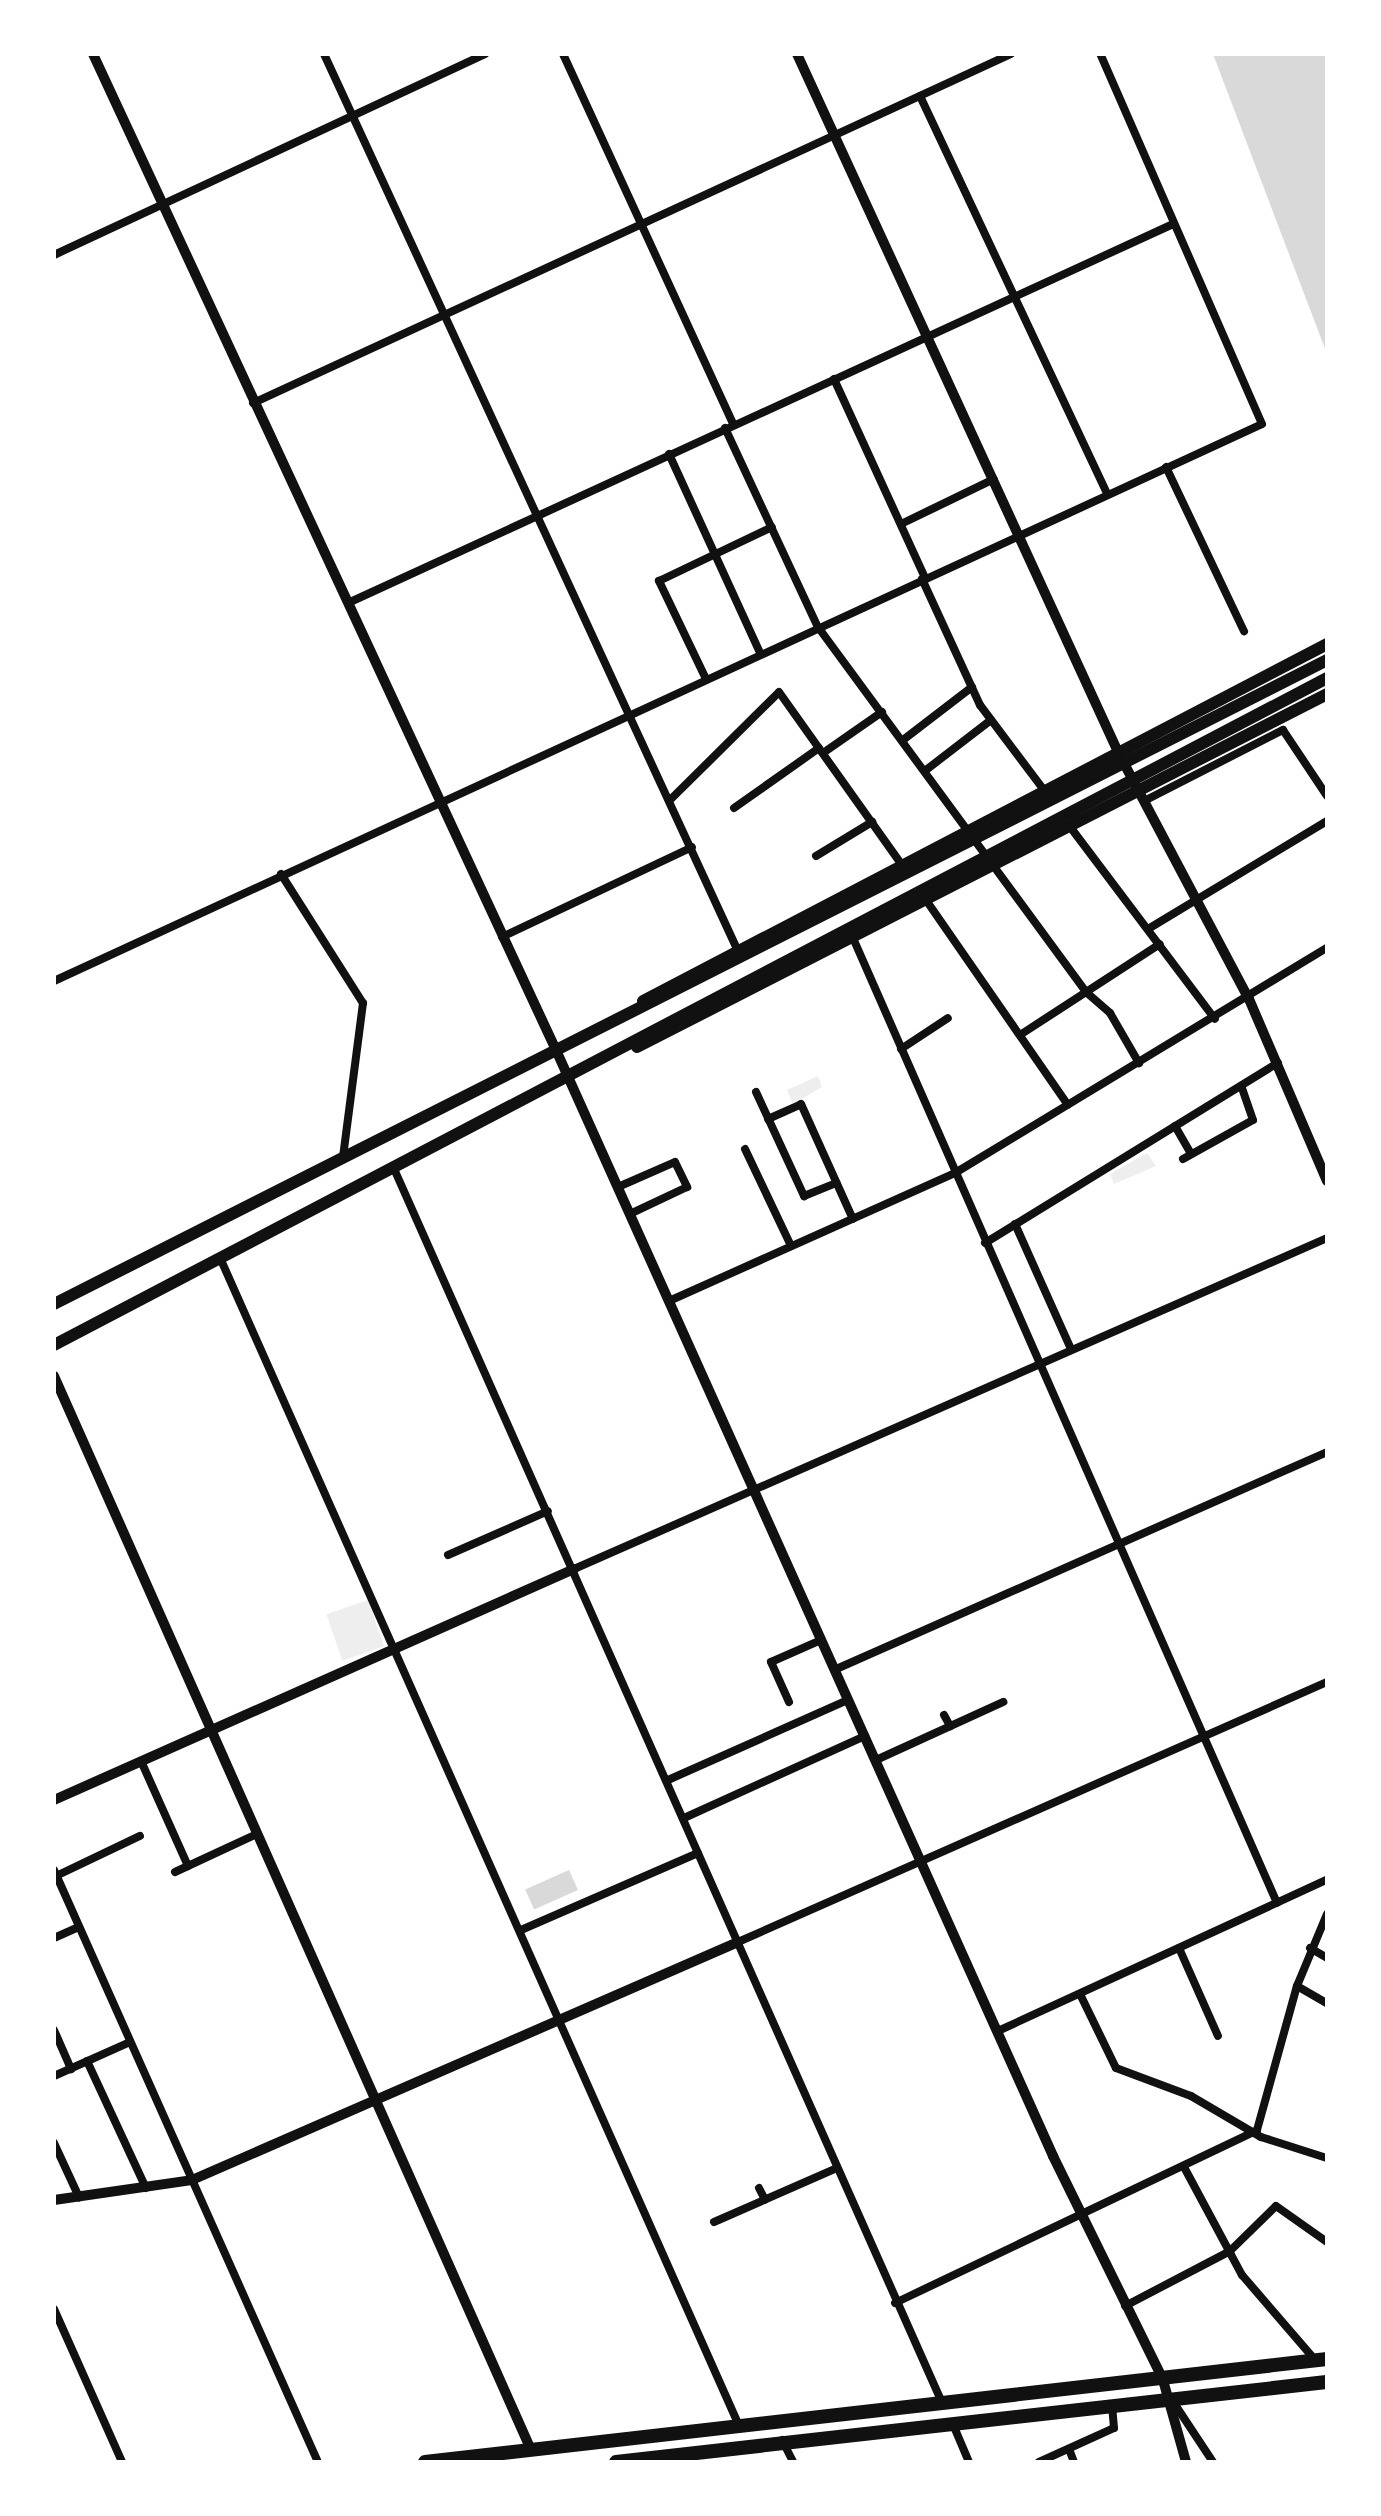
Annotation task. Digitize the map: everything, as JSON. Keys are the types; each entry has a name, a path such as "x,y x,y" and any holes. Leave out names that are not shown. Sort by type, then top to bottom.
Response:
{"highway":[{"path":"425,2462 944,2406 1321,2359"},
{"path":"616,2462 951,2420 1112,2407 1327,2382"}],"main road":[{"path":"556,1050 900,862 1327,644"},
{"path":"54,1304 556,1050 918,872 1327,660"},
{"path":"54,1345 395,1171 924,885 1327,678"},
{"path":"567,1076 680,1029 926,900 1071,828 1144,796 1327,694"}],"street":[{"path":"93,54 438,804 556,1050 1081,2215 1163,2380 1171,2399 1186,2462"},
{"path":"324,54 631,713 737,949"},
{"path":"54,255 486,54"},
{"path":"563,54 818,627 996,865 1086,992 1110,1013 1139,1063"},
{"path":"797,54 1118,752 1249,999 1327,1181"},
{"path":"253,403 1011,54"},
{"path":"54,981 1262,424 1100,54"},
{"path":"920,96 1107,494"},
{"path":"348,603 1173,224"},
{"path":"834,379 972,687 991,720 1043,789"},
{"path":"669,454 760,653"},
{"path":"1166,467 1244,631"},
{"path":"901,524 994,479"},
{"path":"706,679 659,581 772,527"},
{"path":"903,740 972,687"},
{"path":"670,800 779,692 900,862"},
{"path":"734,808 882,712"},
{"path":"926,770 991,720"},
{"path":"1144,796 1283,730 1327,796"},
{"path":"1148,929 1194,898 1327,821"},
{"path":"816,856 872,822"},
{"path":"1071,828 1215,1019"},
{"path":"502,937 692,847"},
{"path":"281,874 363,1003 343,1157"},
{"path":"926,900 1023,1033 1068,1105"},
{"path":"853,938 1036,1362 1277,1903"},
{"path":"1023,1033 1160,944"},
{"path":"669,1301 955,1173 1249,999 1327,948"},
{"path":"901,1049 948,1018"},
{"path":"985,1243 1278,1063"},
{"path":"1175,1126 1187,1157 1256,1116 1241,1086"},
{"path":"756,1092 804,1196 836,1183"},
{"path":"768,1119 801,1104 853,1219"},
{"path":"745,1149 791,1246"},
{"path":"618,1187 675,1162 687,1187 630,1214"},
{"path":"395,1171 668,1780 895,2303 944,2406"},
{"path":"1015,1224 1070,1347"},
{"path":"54,1800 753,1491 1036,1362 1327,1238"},
{"path":"221,1260 740,2429"},
{"path":"54,1376 531,2450"},
{"path":"834,1670 1327,1452"},
{"path":"448,1555 548,1511"},
{"path":"789,1702 771,1662 821,1640"},
{"path":"54,2200 192,2180 1327,1682"},
{"path":"668,1780 848,1700"},
{"path":"876,1760 1003,1702"},
{"path":"944,1715 950,1726"},
{"path":"684,1818 865,1736"},
{"path":"141,1761 188,1866"},
{"path":"175,1872 257,1834"},
{"path":"140,1836 55,1873 318,2462"},
{"path":"521,1930 698,1853"},
{"path":"998,2031 1327,1880"},
{"path":"895,2303 1257,2130 1297,1986 1310,1948 1327,1914"},
{"path":"54,1938 79,1927"},
{"path":"1179,1948 1218,2036"},
{"path":"1310,1948 1327,1958"},
{"path":"1297,1986 1327,2003"},
{"path":"1080,1994 1116,2068 1327,2158"},
{"path":"54,2030 71,2069"},
{"path":"54,2076 130,2042"},
{"path":"87,2061 146,2188"},
{"path":"54,2143 79,2197"},
{"path":"1184,2167 1230,2251 1321,2359"},
{"path":"714,2222 837,2168"},
{"path":"759,2188 765,2200"},
{"path":"1125,2306 1230,2251 1276,2206 1327,2242"},
{"path":"54,2309 122,2462"},
{"path":"1171,2399 1213,2462"},
{"path":"1039,2462 1114,2428 1112,2407"},
{"path":"951,2420 969,2462"},
{"path":"782,2440 793,2462"},
{"path":"1069,2449 1074,2462"}],"shaded area":[{"path":"1213,54 1327,54 1327,354"},
{"path":"818,1076 822,1087 793,1104 787,1090"},
{"path":"1147,1153 1156,1166 1114,1184 1110,1174"},
{"path":"368,1600 384,1646 342,1661 326,1614"},
{"path":"569,1870 578,1890 534,1910 525,1890"}]}
